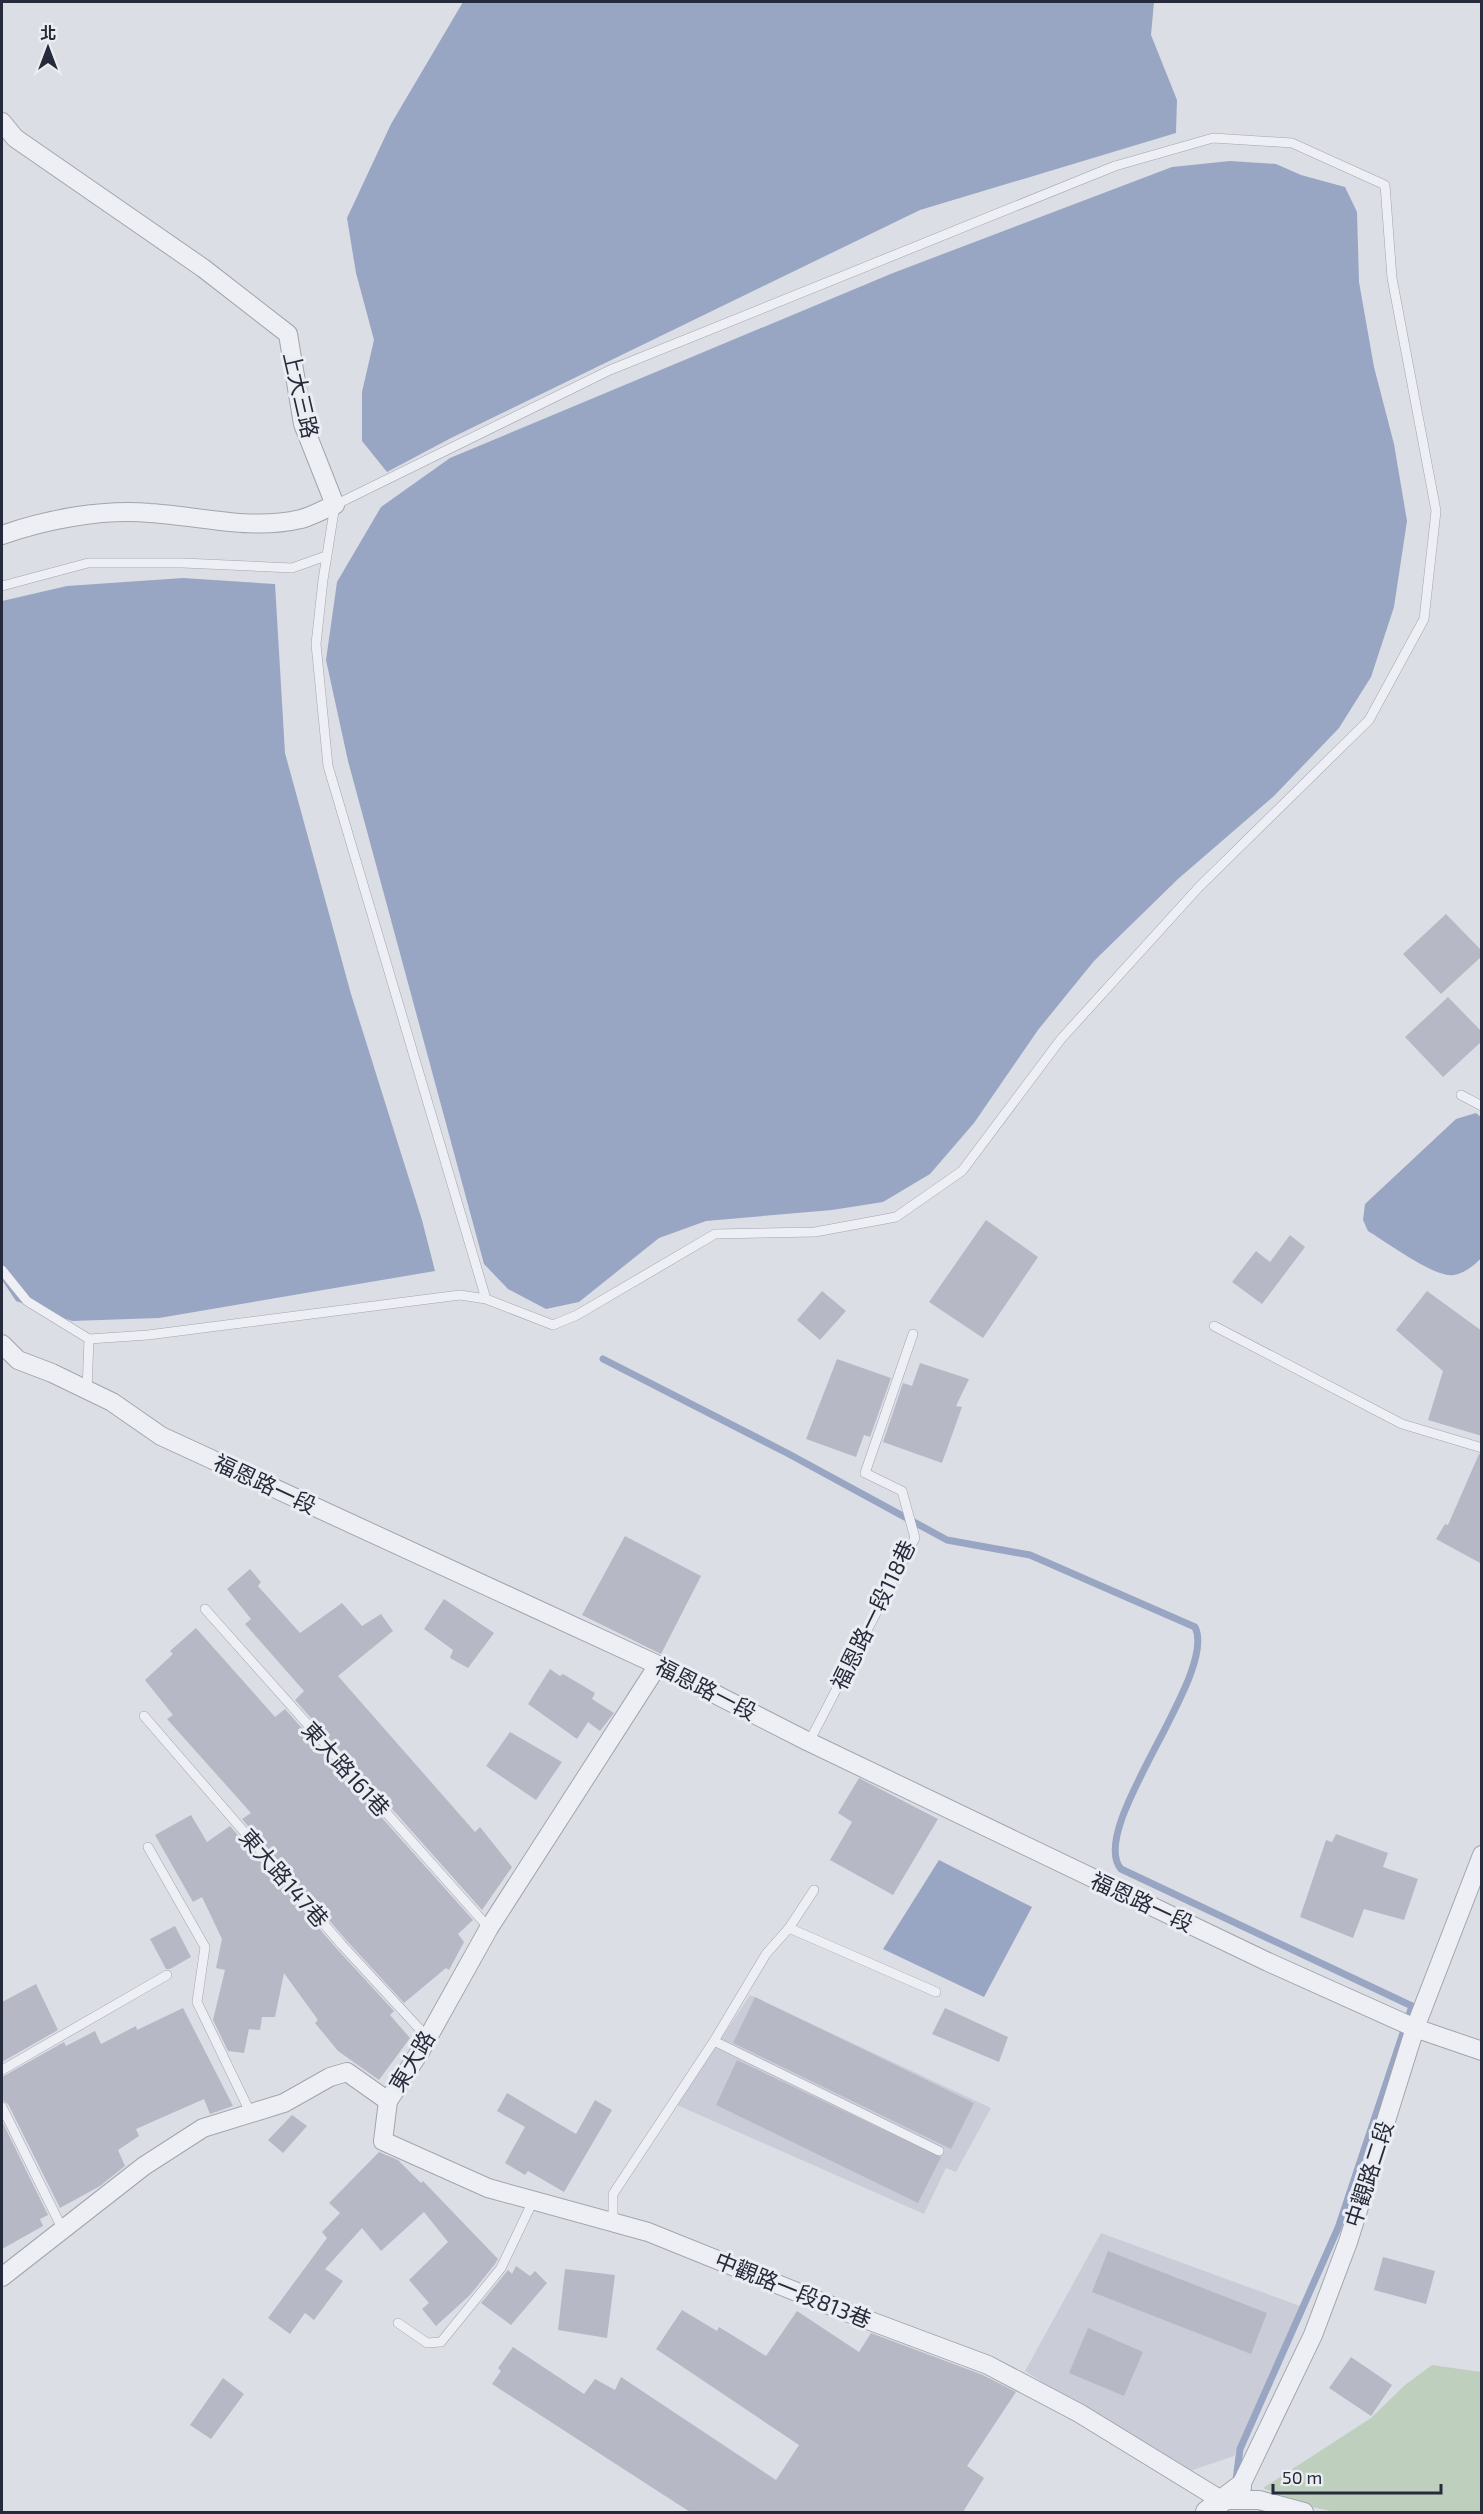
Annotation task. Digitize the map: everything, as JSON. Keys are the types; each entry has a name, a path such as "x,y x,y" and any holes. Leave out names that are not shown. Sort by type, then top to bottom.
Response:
{"street":[{"name":"上大三路","path":"2,122 15,138 203,268 288,334 303,424 334,505"},
{"path":"2,535 26,527 111,512 150,513 242,524 301,519 334,505"},
{"name":"福恩路一段","path":"2,1344 18,1360 112,1402 161,1436 658,1665 809,1742 1258,1957 1415,2028 1482,2051"},
{"name":"東大路","path":"2,2277 144,2166 203,2128 284,2103 330,2077 347,2072 388,2101 489,1928 658,1665"},
{"name":"中觀路二段","path":"1240,2487 1313,2336 1348,2242 1415,2028 1482,1855"},
{"name":"中觀路一段813巷","path":"388,2101 383,2141 488,2188 648,2232 849,2313 988,2365 1079,2413 1214,2506"},
{"path":"1214,2506 1240,2487"},
{"path":"1214,2506 1259,2500 1304,2512"}],"lane":[{"path":"2,1270 27,1301 89,1339 148,1335 460,1295 486,1299 554,1325 577,1315 715,1234 815,1232 896,1217 962,1171 1061,1039 1091,1005 1199,887 1369,720 1424,619 1436,511 1392,278 1385,185 1292,143 1213,138 1115,166 610,370 334,505 316,644 328,766 486,1299"},
{"path":"2,586 88,563 183,563 292,568 326,556"},
{"path":"1461,1095 1482,1106"},
{"path":"1214,1326 1402,1424 1482,1448"},
{"name":"福恩路一段118巷","path":"809,1742 915,1538 902,1491 865,1473 913,1334"},
{"path":"87,1390 89,1339"},
{"name":"東大路161巷","path":"205,1609 489,1928"},
{"name":"東大路147巷","path":"144,1716 342,1945 427,2037"},
{"path":"148,1847 205,1947 196,2002 251,2114"},
{"path":"613,2223 613,2194 714,2041 766,1954 789,1928 814,1890"},
{"path":"789,1928 936,1992"},
{"path":"2,2070 167,1975"},
{"path":"714,2041 939,2151"},
{"path":"2,2107 63,2230"},
{"path":"398,2323 427,2343 441,2342 501,2268 533,2201"}],"shaded area":[{"path":"750,1995 991,2108 956,2172 946,2168 924,2214 677,2105"},
{"path":"1101,2233 1300,2306 1234,2456 1184,2473 1025,2371"}],"green space":[{"path":"1432,2365 1481,2372 1481,2512 1335,2512 1312,2507 1263,2488 1371,2418 1405,2385"}],"water":[{"path":"463,2 1154,2 1151,35 1177,100 1176,133 920,210 451,438 387,472 362,441 362,392 374,340 356,273 347,218 391,124"},
{"path":"1230,161 1276,164 1301,175 1345,187 1357,212 1359,282 1374,367 1394,444 1407,521 1394,607 1371,677 1339,728 1274,796 1178,879 1094,961 1038,1030 974,1123 930,1174 883,1202 832,1210 706,1221 659,1238 579,1302 546,1309 508,1289 484,1264 348,761 326,660 337,582 381,507 450,458 893,273 1172,167"},
{"path":"183,578 275,584 285,753 351,994 422,1220 435,1271 159,1318 72,1321 16,1301 2,1280 2,601 67,586"},
{"path":"1476,1113 1482,1118 1481,1258 1462,1272 1446,1275 1423,1265 1368,1231 1363,1220 1365,1204 1456,1119"},
{"path":"939,1860 1032,1907 984,1997 883,1949"}],"building":[{"path":"1446,914 1482,951 1482,956 1441,994 1403,954"},
{"path":"1448,997 1482,1032 1482,1041 1443,1077 1405,1037"},
{"path":"986,1220 1038,1257 983,1338 929,1302"},
{"path":"1290,1235 1305,1247 1262,1304 1232,1282 1256,1251 1270,1262"},
{"path":"822,1291 846,1311 820,1340 797,1320"},
{"path":"1427,1291 1482,1331 1482,1436 1428,1420 1443,1371 1396,1330"},
{"path":"837,1359 891,1378 870,1437 864,1435 856,1457 806,1439"},
{"path":"920,1363 969,1379 956,1406 962,1407 942,1463 883,1442 903,1383 912,1386"},
{"path":"1479,1454 1482,1455 1482,1564 1436,1539 1445,1524 1448,1525"},
{"path":"625,1536 701,1576 661,1654 582,1615"},
{"path":"250,1569 261,1582 258,1586 300,1633 342,1603 362,1626 381,1614 393,1631 338,1676 475,1832 480,1827 512,1867 482,1910 295,1700 304,1691 245,1624 251,1619 227,1589"},
{"path":"444,1599 494,1633 468,1668 450,1658 453,1650 424,1629"},
{"path":"196,1628 275,1717 285,1709 473,1920 458,1934 464,1942 449,1970 446,1968 404,2003 347,1941 242,1819 251,1813 167,1719 173,1715 145,1680 173,1654 170,1651"},
{"path":"550,1669 595,1693 592,1699 614,1713 600,1731 588,1722 577,1739 528,1704"},
{"path":"510,1732 562,1762 536,1800 486,1766"},
{"path":"859,1778 938,1819 893,1895 830,1860 852,1822 838,1813"},
{"path":"191,1815 207,1842 230,1826 394,2011 390,2015 410,2038 379,2080 338,2051 315,2023 318,2020 284,1973 275,2017 262,2017 260,2030 249,2029 244,2053 228,2051 213,2020 225,1970 216,1968 222,1939 202,1897 193,1902 155,1835"},
{"path":"1336,1834 1388,1853 1383,1867 1418,1879 1404,1920 1364,1909 1353,1938 1300,1917 1326,1840 1332,1842"},
{"path":"175,1926 191,1957 166,1969 150,1939"},
{"path":"36,1984 58,2030 2,2062 2,2002"},
{"path":"755,1997 974,2103 951,2149 733,2043"},
{"path":"183,2008 233,2106 210,2114 204,2099 136,2129 139,2136 118,2150 125,2166 100,2186 60,2208 8,2104 2,2100 2,2077 64,2042 66,2046 95,2031 101,2044 136,2026 137,2030"},
{"path":"945,2008 1008,2037 999,2062 932,2034"},
{"path":"737,2060 941,2157 918,2203 716,2105"},
{"path":"507,2093 576,2134 595,2100 612,2110 564,2192 528,2171 525,2175 505,2163 525,2127 497,2111"},
{"path":"292,2115 307,2126 283,2153 268,2140"},
{"path":"2,2121 48,2215 40,2219 43,2226 2,2249"},
{"path":"379,2152 398,2160 421,2183 423,2181 498,2259 470,2295 436,2326 422,2309 429,2303 409,2280 448,2242 424,2212 381,2251 362,2228 325,2269 343,2281 314,2320 305,2313 290,2334 268,2318 327,2238 322,2232 340,2213 329,2203"},
{"path":"1108,2251 1267,2313 1251,2354 1092,2292"},
{"path":"1383,2257 1435,2271 1426,2304 1374,2290"},
{"path":"516,2266 530,2276 535,2271 547,2283 511,2325 481,2303 508,2270 512,2274"},
{"path":"565,2269 615,2275 607,2338 558,2330"},
{"path":"682,2310 717,2331 719,2327 766,2356 797,2311 859,2352 871,2333 983,2375 1016,2392 967,2466 984,2478 963,2512 690,2512 492,2384 501,2371 498,2368 513,2347 584,2394 595,2379 615,2390 621,2377 776,2480 799,2445 656,2349"},
{"path":"1088,2328 1143,2352 1124,2396 1069,2373"},
{"path":"1351,2357 1392,2385 1371,2416 1329,2388"},
{"path":"223,2378 244,2394 211,2439 190,2425"}],"waterway":[{"path":"603,1359 787,1453 947,1540 1030,1555 1195,1627 1197,1649 1189,1679 1121,1820 1115,1849 1121,1869 1412,2006 1338,2228 1240,2449 1236,2480"}]}
